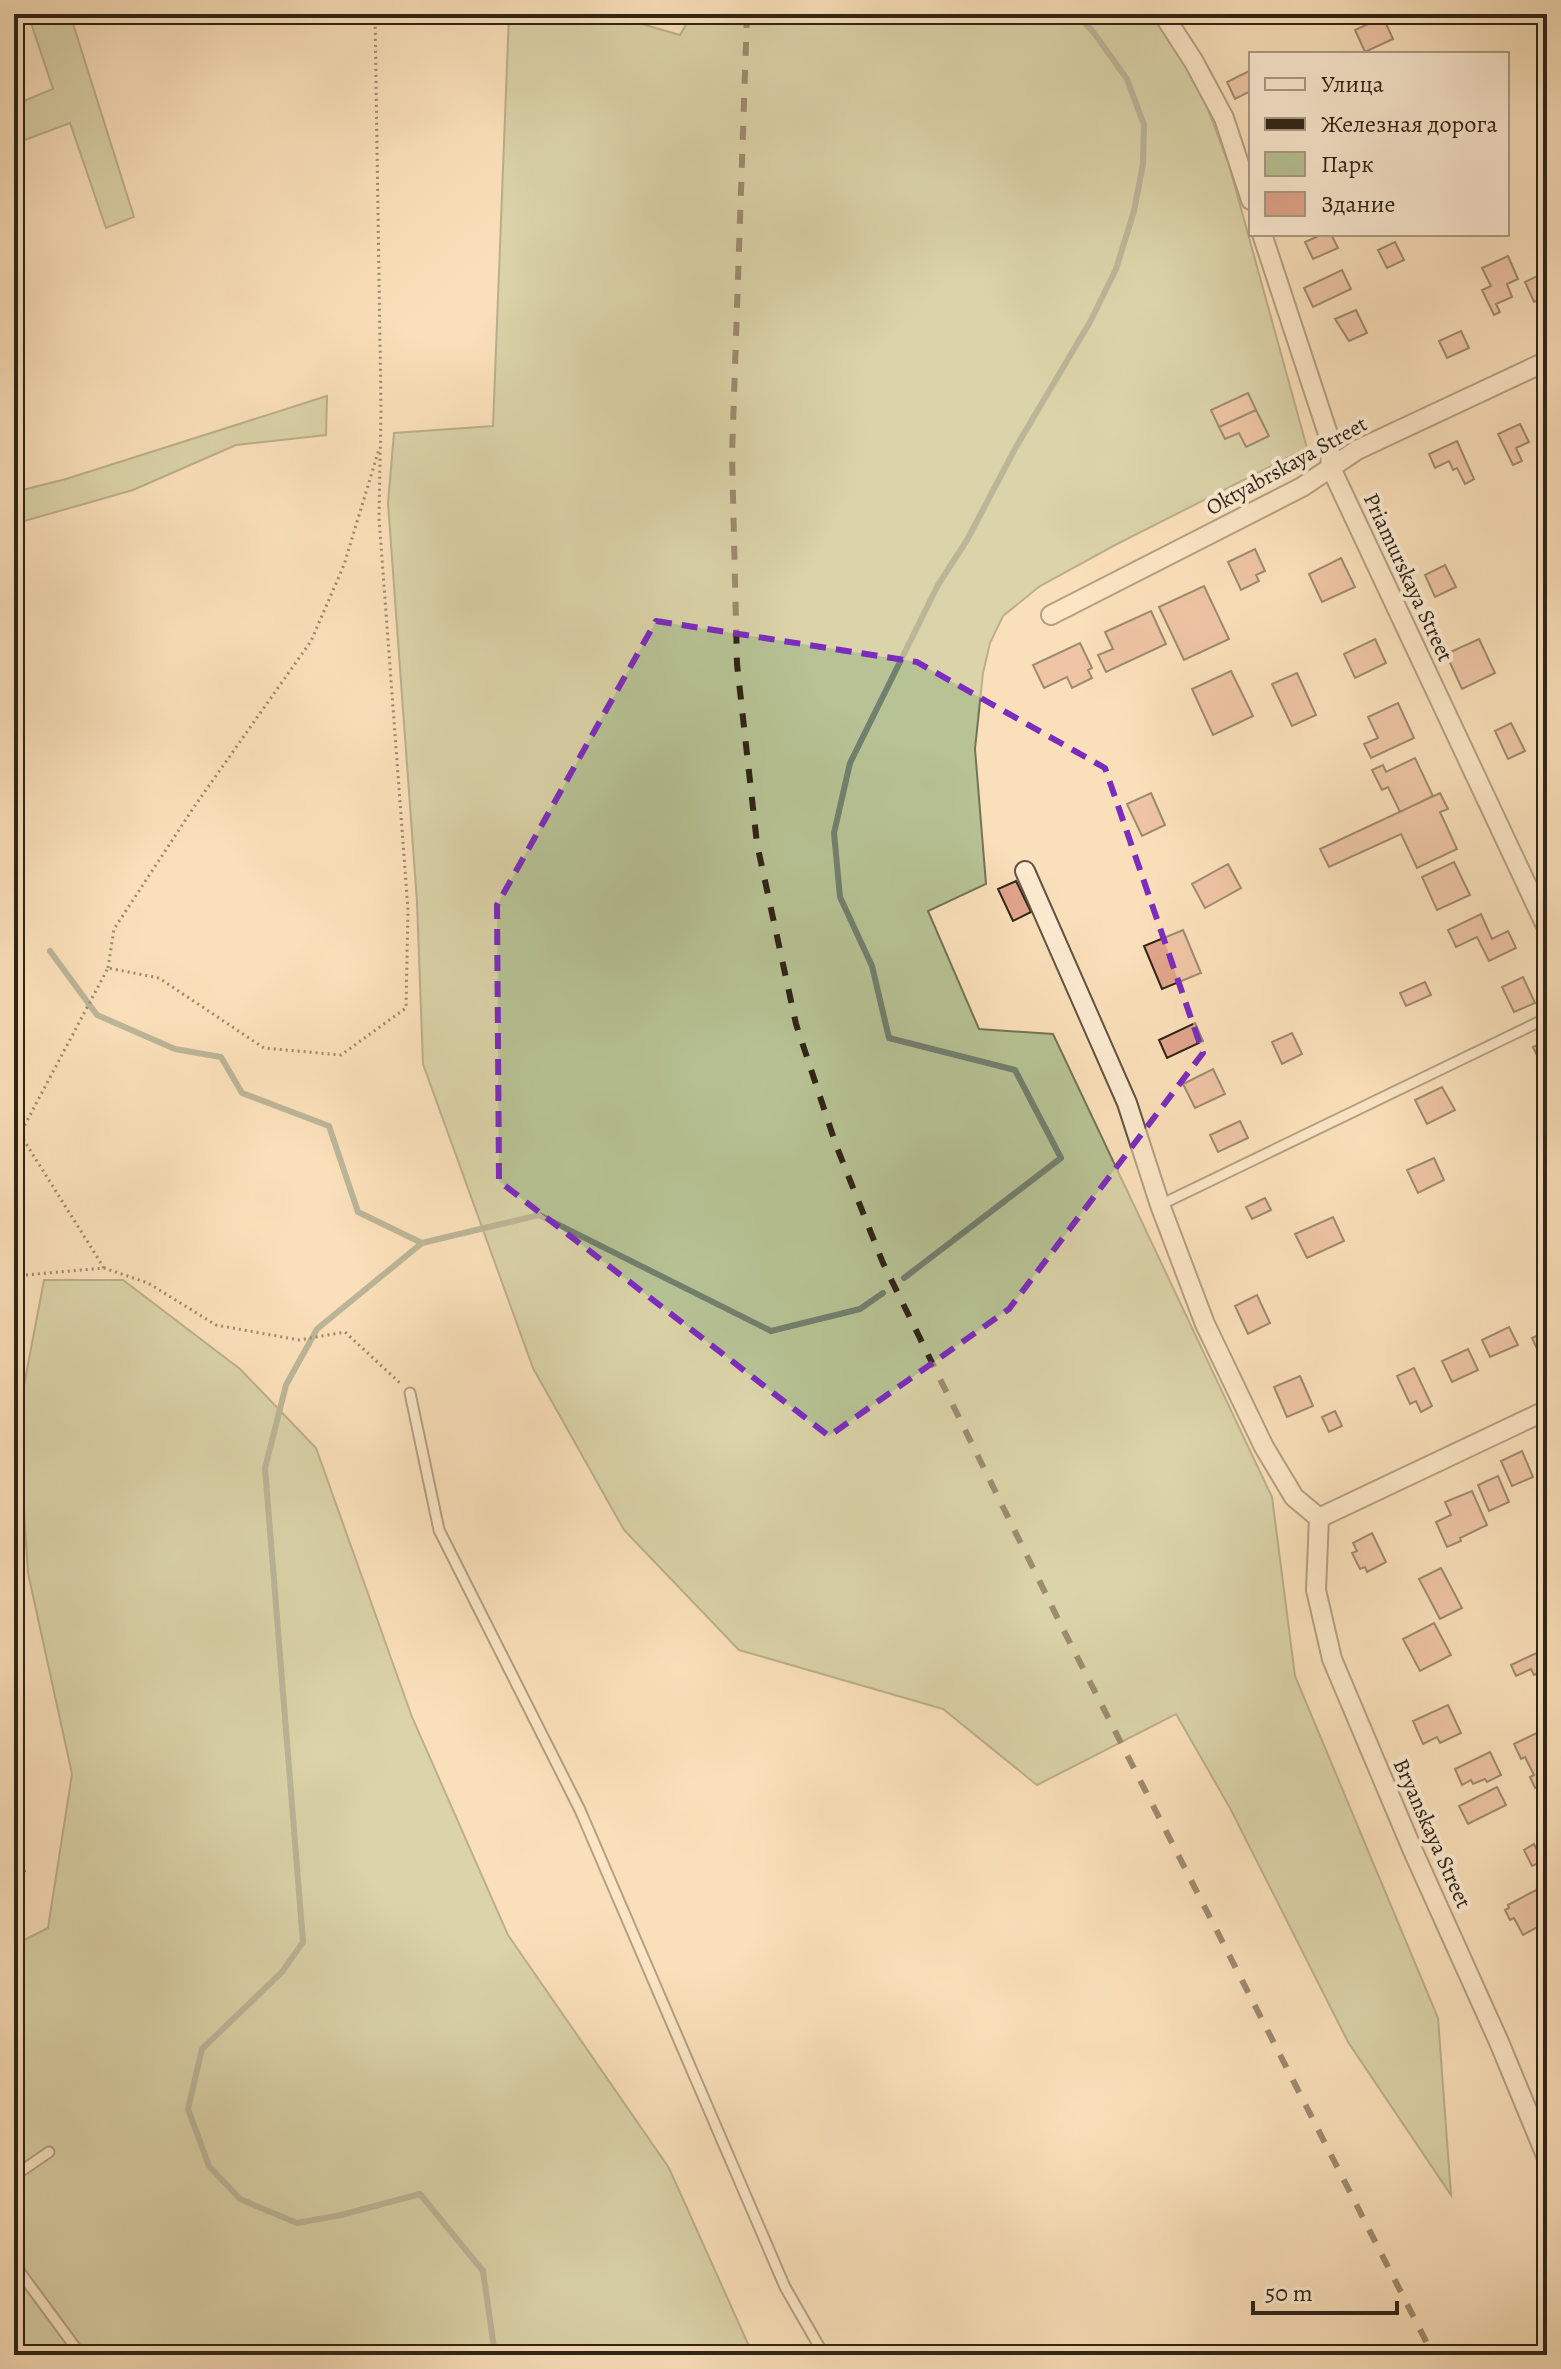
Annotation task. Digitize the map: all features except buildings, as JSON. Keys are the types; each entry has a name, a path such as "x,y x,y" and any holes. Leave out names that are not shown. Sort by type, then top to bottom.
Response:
{"street":[{"path":"1163,14 1194,62 1224,118 1249,194"},
{"name":"Priamurskaya Street","path":"1263,236 1329,437 1331,468 1547,928"},
{"name":"Oktyabrskaya Street","path":"1051,615 1302,487 1357,450 1547,361"},
{"path":"1025,871 1127,1103 1160,1205 1205,1324 1264,1447 1294,1497 1319,1518 1547,1410"},
{"name":"Bryanskaya Street","path":"1319,1518 1316,1590 1332,1659 1547,2158"}],"lane":[{"path":"1160,1205 1547,1018"},
{"path":"410,1393 439,1530 580,1810 785,2287 824,2355"},
{"path":"14,2176 49,2152"},
{"path":"14,2264 81,2355"}],"path":[{"path":"108,968 159,978 264,1048 341,1055 406,1008 408,910 379,518 375,14"},
{"path":"14,1151 20,1134 108,968 114,929 194,807 311,641 344,565 380,444"},
{"path":"14,1120 104,1268"},
{"path":"14,1276 104,1268 148,1283 216,1325 299,1340 345,1332 410,1393"},
{"path":"14,1799 25,1874 14,1888"}],"highlighted area":[{"path":"656,621 917,662 1105,768 1203,1053 1009,1309 829,1436 499,1181 497,905"}],"green space":[{"path":"28,14 70,14 134,217 106,228 70,123 14,144 14,105 53,89"},
{"path":"509,14 567,14 628,20 680,35 692,14 1158,14 1188,57 1229,165 1307,448 1040,586 1003,616 990,643 983,673 975,749 986,884 928,911 979,1029 1053,1034 1272,1497 1295,1676 1438,2018 1451,2195 1348,2042 1230,1808 1176,1714 1037,1785 943,1709 739,1650 624,1530 533,1368 423,1064 417,902 388,503 394,433 493,426"},
{"path":"327,396 326,435 236,445 133,490 14,524 14,492 66,479"},
{"path":"44,1280 123,1280 240,1369 316,1448 412,1717 508,1935 669,2168 753,2355 14,2355 14,1945 48,1928 72,1774 28,1573 18,1417"}],"waterway":[{"path":"904,1278 1061,1158 1015,1070 889,1038 872,966 840,897 834,833 850,763 938,585 967,540 1016,447 1090,322 1116,269 1134,211 1143,164 1144,125 1127,79 1077,14"},
{"path":"50,951 97,1015 175,1049 221,1057 242,1093 329,1126 358,1212 422,1243"},
{"path":"495,2355 483,2271 420,2194 297,2223 240,2199 209,2166 188,2109 202,2049 282,1972 303,1942 265,1468 286,1385 317,1329 422,1243 539,1215 771,1331 860,1309 883,1293"}],"railway":[{"path":"747,14 732,455 737,664 757,844 796,1024 836,1145 883,1263 1063,1629 1433,2355"}]}
